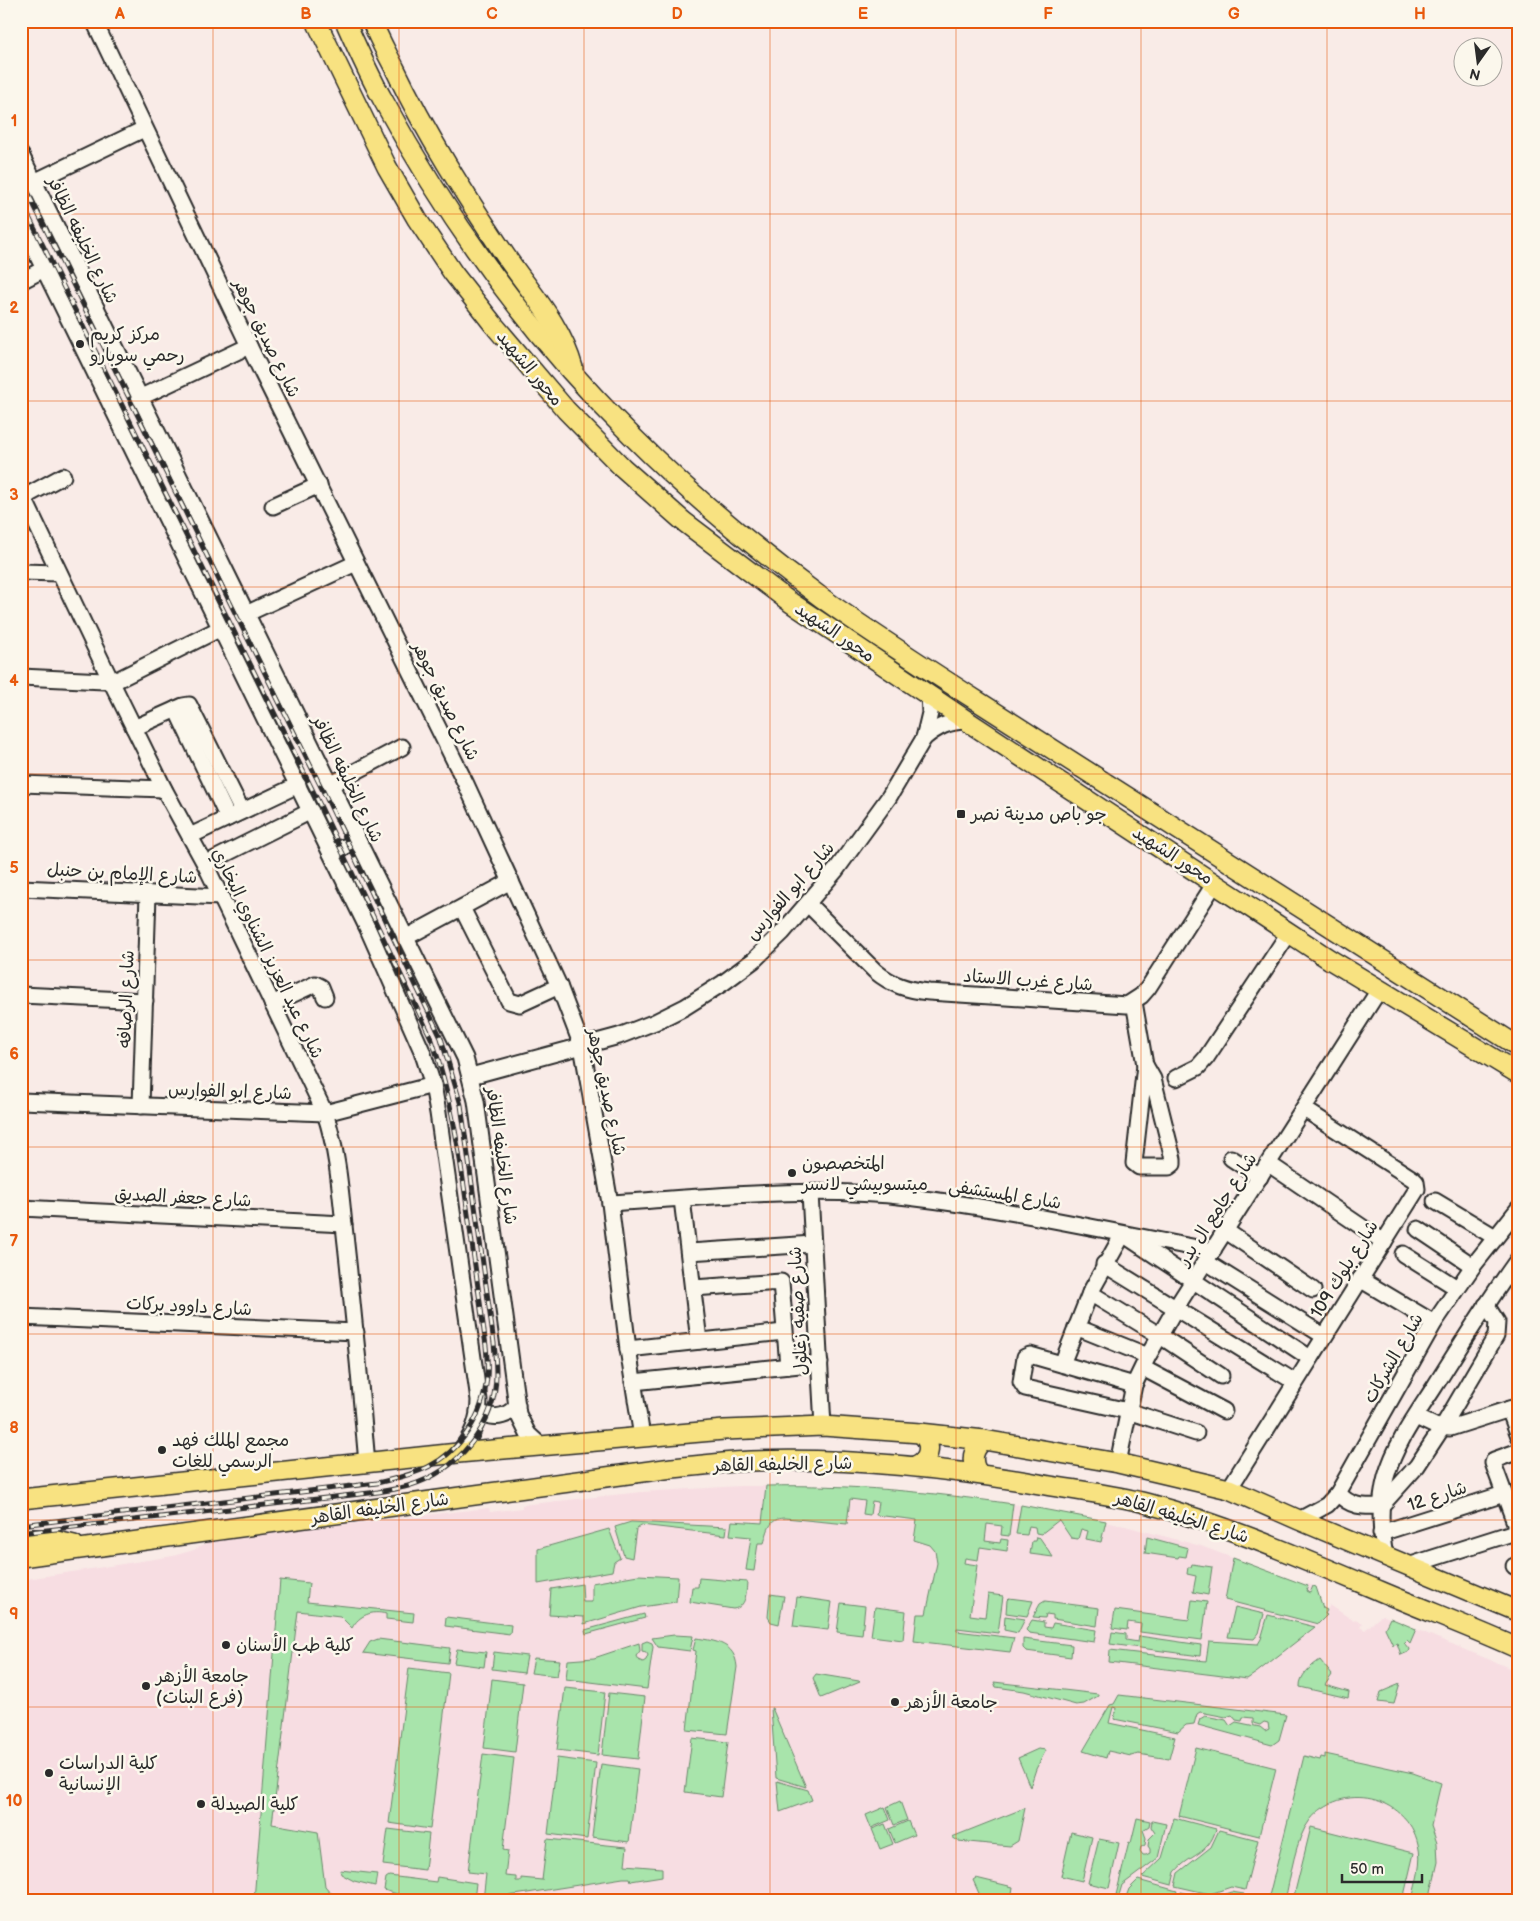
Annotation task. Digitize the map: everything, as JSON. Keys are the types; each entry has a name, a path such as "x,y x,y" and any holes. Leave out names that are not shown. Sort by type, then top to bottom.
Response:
{"main road":[{"name":"محور الشهيد","path":"316,21 387,167 417,219 472,298 566,410 622,467 682,521 790,602 928,696 1329,959 1519,1074"},
{"name":"محور الشهيد","path":"345,21 381,97 443,202 498,281 575,376 635,440 707,506 822,598 1148,812 1519,1047"},
{"path":"372,21 408,96 474,207 555,325 567,350 575,376"},
{"path":"1329,959 1344,950 1348,938"},
{"path":"1359,978 1361,963 1370,952"},
{"name":"شارع الخليفه القاهر","path":"21,1499 458,1453 724,1430 824,1426 920,1433 984,1440 1118,1463 1229,1488 1299,1520 1519,1612"},
{"path":"915,1466 923,1461 929,1448 926,1439 920,1433"},
{"path":"978,1473 973,1465 973,1455 977,1447 984,1440"},
{"name":"شارع الخليفه القاهر","path":"21,1556 672,1468 751,1461 825,1461 915,1466 978,1473 1116,1497 1197,1518 1249,1537 1519,1649"},
{"path":"21,1539 59,1540 82,1548"},
{"path":"1479,1631 1493,1626 1498,1621 1500,1614 1497,1603"}],"street":[{"name":"شارع صديق جوهر","path":"94,21 249,346 465,782 559,986 582,1046 610,1203 628,1349 642,1437"},
{"path":"34,182 144,128"},
{"name":"شارع الخليفه الظافر","path":"21,155 405,938 459,1044 471,1076 476,1101 518,1414 524,1428 534,1441 541,1446"},
{"path":"21,222 219,629 311,811 367,927 422,1051 433,1084 477,1390 478,1412 473,1432 458,1453"},
{"path":"21,282 44,269"},
{"path":"139,398 249,346"},
{"path":"22,495 62,476"},
{"path":"273,506 319,485"},
{"name":"شارع عبد العزيز الشناوي البخاري","path":"22,495 134,728 164,789 205,864 325,1113 334,1145 344,1224 356,1332 367,1463"},
{"path":"246,614 356,563"},
{"path":"21,572 59,574"},
{"path":"21,677 111,681 126,676 219,629"},
{"name":"شارع ابو الفوارس","path":"471,1076 619,1036 655,1022 685,1007 723,984 754,960 808,904 863,834 889,797 924,738 930,713 928,696"},
{"path":"134,728 186,705 191,707 235,815"},
{"name":"شارع ابو الفوارس","path":"924,738 939,727 957,721 966,721"},
{"path":"330,784 402,747"},
{"path":"21,784 164,789"},
{"path":"190,836 298,785"},
{"path":"205,864 311,811"},
{"path":"331,853 358,842"},
{"path":"405,938 511,881"},
{"path":"1145,1065 1153,1079 1173,1159 1173,1164 1169,1167 1139,1167 1134,1163 1145,1065 1134,1002 1148,988 1215,883"},
{"name":"شارع الإمام بن حنبل","path":"21,888 221,897"},
{"name":"شارع الرصافه","path":"141,1106 148,894"},
{"name":"شارع غرب الاستاد","path":"808,904 886,981 900,987 921,991 1119,1005 1134,1002"},
{"path":"462,908 510,1001 520,1004 559,986"},
{"path":"1176,1078 1198,1067 1206,1058 1289,933"},
{"path":"272,1004 315,984 321,987 326,997"},
{"name":"شارع جامع ال بدر","path":"1118,1463 1134,1385 1145,1362 1175,1309 1379,990"},
{"path":"21,995 145,1001"},
{"name":"شارع ابو الفوارس","path":"21,1101 325,1113 433,1084"},
{"name":"شارع بلوك 109","path":"1229,1488 1417,1189 1416,1182 1304,1109"},
{"path":"1231,1158 1264,1170 1384,1242"},
{"name":"شارع المستشفى","path":"610,1203 810,1193 908,1198 1006,1212 1123,1234 1209,1257"},
{"name":"شارع صفيه زغلول","path":"810,1193 824,1426"},
{"path":"682,1199 700,1341"},
{"path":"1435,1201 1495,1237"},
{"name":"شارع جعفر الصديق","path":"21,1208 344,1224"},
{"name":"شارع الشركات","path":"1299,1520 1326,1505 1338,1493 1434,1323 1473,1266 1519,1208"},
{"path":"1418,1229 1473,1266"},
{"path":"1226,1231 1313,1290"},
{"path":"1062,1364 1090,1293 1104,1264 1123,1234 1310,1358"},
{"path":"689,1252 813,1244"},
{"path":"1403,1254 1458,1288"},
{"path":"1209,1257 1324,1336"},
{"path":"1385,1556 1381,1533 1381,1506 1389,1467 1416,1417 1486,1304 1519,1259"},
{"path":"1104,1264 1295,1382"},
{"path":"1360,1279 1434,1323"},
{"path":"693,1288 781,1282 788,1366"},
{"path":"1090,1293 1160,1335 1221,1376"},
{"path":"1338,1493 1343,1499 1356,1506 1381,1506 1410,1475 1442,1428 1496,1336 1497,1322 1486,1304"},
{"name":"شارع داوود بركات","path":"21,1317 356,1332"},
{"path":"1076,1328 1145,1362 1224,1411"},
{"path":"628,1349 784,1332"},
{"path":"1134,1385 1028,1355 1025,1358 1021,1378 1022,1385 1025,1388 1128,1411 1196,1433"},
{"path":"633,1382 820,1363"},
{"path":"478,1412 488,1416 499,1417 509,1413 516,1404"},
{"path":"1416,1417 1442,1428 1456,1427 1514,1407 1519,1436"},
{"path":"1408,1566 1512,1533 1516,1526 1493,1461 1519,1452"},
{"name":"شارع 12","path":"1381,1533 1504,1494"}],"shaded area":[{"name":"جامعة الأزهر","path":"740,1486 818,1486 933,1494 1013,1504 1125,1526 1201,1546 1307,1586 1308,1584 1316,1587 1323,1608 1327,1610 1330,1605 1348,1617 1363,1623 1360,1627 1365,1630 1382,1615 1519,1672 1519,1900 21,1900 21,1580 173,1556 194,1550 213,1539 489,1508 490,1512 522,1508 522,1505 641,1492"}],"green space":[{"path":"766,1486 828,1486 890,1490 1013,1504 1009,1536 1001,1535 1002,1526 987,1524 985,1541 1000,1543 1001,1539 1008,1540 1007,1551 980,1547 978,1560 965,1558 964,1563 977,1565 970,1615 985,1617 988,1594 1003,1596 998,1633 957,1628 957,1631 1014,1638 1010,1652 914,1641 917,1614 926,1614 937,1563 935,1551 930,1545 914,1540 917,1520 876,1515 878,1502 872,1501 870,1515 863,1514 865,1501 850,1499 847,1524 785,1518 776,1520 770,1526 764,1543 758,1543 754,1571 746,1570 751,1537 730,1535 732,1521 762,1523"},
{"path":"1021,1505 1106,1521 1101,1542 1086,1539 1088,1531 1081,1529 1078,1539 1071,1538 1059,1520 1041,1534 1036,1533 1035,1527 1029,1526 1027,1535 1016,1534"},
{"path":"631,1522 727,1527 726,1535 641,1525 636,1529 632,1558 624,1556 615,1527"},
{"path":"609,1529 620,1558 614,1562 612,1571 538,1584 538,1549"},
{"path":"1036,1537 1040,1538 1053,1557 1030,1554 1032,1541 1035,1541"},
{"path":"1147,1537 1188,1548 1186,1557 1179,1556 1178,1558 1145,1553"},
{"path":"1233,1558 1308,1586 1306,1591 1310,1593 1313,1586 1316,1587 1323,1608 1327,1610 1325,1614 1327,1615 1318,1624 1225,1600"},
{"path":"1192,1564 1212,1567 1208,1595 1193,1592 1196,1576 1187,1574 1188,1567 1191,1567"},
{"path":"638,1575 678,1577 676,1602 641,1607 584,1624 584,1617 549,1615 551,1589 582,1584 583,1602 592,1602 592,1583"},
{"path":"699,1578 747,1582 746,1595 743,1602 738,1608 733,1609 690,1602 692,1587 698,1587"},
{"path":"280,1580 309,1583 307,1602 414,1613 413,1622 386,1619 386,1614 371,1613 358,1620 352,1628 340,1616 298,1611 272,1824 318,1832 325,1886 331,1893 352,1900 328,1900 299,1895 298,1900 254,1900"},
{"path":"770,1594 784,1596 779,1624 771,1622 768,1617"},
{"path":"797,1597 832,1602 828,1630 793,1626"},
{"path":"1009,1598 1033,1601 1027,1616 1006,1613 1007,1600"},
{"path":"1192,1600 1207,1602 1202,1640 1140,1632 1141,1624 1128,1622 1127,1630 1112,1628 1115,1610 1189,1620"},
{"path":"1045,1601 1099,1608 1097,1626 1053,1619 1053,1615 1046,1614 1045,1618 1033,1617 1040,1604"},
{"path":"841,1603 865,1606 862,1635 837,1632"},
{"path":"875,1607 906,1611 903,1640 871,1636"},
{"path":"1235,1607 1264,1614 1259,1633 1254,1639 1228,1637"},
{"path":"644,1614 645,1618 586,1634 585,1630"},
{"path":"1268,1615 1315,1627 1247,1679 1109,1662 1110,1650 1206,1661 1209,1641 1258,1644"},
{"path":"1005,1616 1025,1619 1018,1633 1004,1630"},
{"path":"446,1617 511,1625 510,1634 445,1626"},
{"path":"1390,1618 1416,1629 1410,1643 1407,1640 1404,1643 1409,1649 1408,1652 1401,1655 1397,1643 1393,1645 1385,1628"},
{"path":"1032,1620 1044,1622 1044,1627 1051,1628 1053,1623 1096,1630 1094,1642 1029,1633 1026,1630"},
{"path":"1112,1632 1126,1634 1126,1640 1138,1642 1139,1636 1201,1645 1200,1656 1110,1644"},
{"path":"674,1635 693,1636 690,1651 658,1647 652,1638"},
{"path":"696,1638 711,1640 723,1645 733,1653 735,1659 737,1667 727,1734 687,1730 696,1651 693,1650"},
{"path":"378,1639 450,1648 448,1663 363,1653 370,1642"},
{"path":"1023,1639 1072,1645 1071,1657 1026,1651 1023,1648"},
{"path":"647,1641 652,1643 653,1647 647,1689 566,1679 568,1660 594,1658 639,1643 640,1651 636,1656 638,1660 643,1662 648,1655 642,1651 642,1643"},
{"path":"457,1649 486,1652 484,1667 454,1663"},
{"path":"494,1652 527,1656 524,1673 492,1669"},
{"path":"534,1658 560,1660 557,1676 531,1673"},
{"path":"1320,1660 1332,1675 1325,1685 1349,1692 1348,1698 1300,1687 1301,1679 1309,1668"},
{"path":"409,1668 449,1673 430,1829 389,1823"},
{"path":"816,1674 860,1682 821,1698 813,1678"},
{"path":"492,1679 523,1683 515,1752 484,1748"},
{"path":"994,1682 1098,1694 1098,1696 1084,1704 1076,1705 1024,1691 996,1687"},
{"path":"1400,1684 1394,1704 1378,1702 1381,1692"},
{"path":"565,1688 605,1692 598,1755 557,1750"},
{"path":"609,1693 645,1697 638,1759 602,1755"},
{"path":"1119,1695 1286,1715 1279,1740 1272,1745 1198,1725 1200,1719 1205,1716 1226,1720 1230,1726 1236,1722 1260,1727 1265,1731 1269,1729 1268,1723 1264,1722 1260,1725 1253,1723 1253,1718 1243,1717 1242,1721 1236,1720 1232,1715 1226,1717 1200,1712 1197,1714 1194,1724 1186,1725 1178,1732 1114,1719 1116,1708 1113,1707 1109,1723 1175,1737 1169,1759 1138,1754 1131,1756 1108,1751 1106,1758 1083,1751 1110,1705 1114,1704"},
{"path":"772,1708 806,1787 776,1778"},
{"path":"692,1738 728,1742 721,1797 685,1792"},
{"path":"1196,1748 1276,1768 1259,1836 1179,1816"},
{"path":"1038,1749 1046,1750 1036,1769 1030,1787 1018,1758"},
{"path":"483,1754 514,1758 503,1850 508,1851 505,1876 516,1877 516,1881 521,1881 521,1878 542,1880 547,1839 627,1847 625,1865 662,1868 662,1876 631,1881 630,1878 623,1878 483,1900 486,1874 468,1872"},
{"path":"1325,1754 1413,1773 1441,1783 1431,1826 1437,1843 1438,1862 1429,1900 1412,1900 1420,1858 1418,1844 1411,1827 1401,1814 1387,1805 1371,1799 1355,1798 1338,1800 1323,1808 1310,1820 1297,1847 1285,1900 1268,1900 1304,1756 1320,1760 1321,1757 1325,1758"},
{"path":"557,1758 596,1763 587,1839 548,1834"},
{"path":"601,1764 638,1769 629,1842 592,1837"},
{"path":"777,1781 808,1790 812,1800 780,1812"},
{"path":"900,1801 907,1820 894,1825 887,1807"},
{"path":"885,1807 890,1820 871,1828 866,1815"},
{"path":"1025,1808 1018,1841 1010,1846 958,1841 952,1837"},
{"path":"1137,1818 1150,1821 1149,1826 1143,1830 1146,1838 1145,1845 1141,1847 1140,1851 1143,1855 1150,1853 1149,1839 1155,1833 1151,1827 1152,1821 1166,1824 1158,1858 1122,1885 1119,1895 1116,1895 1129,1842 1131,1843"},
{"path":"1174,1818 1216,1829 1213,1838 1204,1849 1175,1872 1172,1885 1142,1877 1162,1858"},
{"path":"908,1821 914,1835 895,1843 889,1829"},
{"path":"885,1824 893,1844 880,1849 872,1829"},
{"path":"1311,1827 1414,1853 1403,1900 1293,1900"},
{"path":"388,1829 429,1834 425,1870 383,1865"},
{"path":"1219,1830 1258,1840 1245,1890 1231,1887 1210,1894 1175,1886 1178,1873 1211,1847"},
{"path":"1071,1832 1092,1837 1082,1881 1061,1876"},
{"path":"1099,1839 1119,1843 1109,1888 1088,1883"},
{"path":"340,1870 377,1874 375,1886 354,1881 341,1874"},
{"path":"389,1876 436,1882 437,1877 476,1883 474,1900 417,1900 384,1890 386,1878"},
{"path":"976,1878 1013,1887 1011,1900 997,1900 996,1898 982,1900 973,1880"},
{"path":"1138,1880 1177,1891 1174,1900 1135,1900 1126,1897 1129,1889"},
{"path":"1181,1892 1210,1899 1231,1892 1244,1894 1242,1900 1179,1900"}],"railway":[{"path":"21,179 326,797 441,1038 461,1105 496,1362 494,1393 481,1429 457,1458 442,1470 408,1486 378,1492 21,1533"},
{"path":"21,201 317,799 432,1040 444,1081 457,1144 484,1329 487,1369 485,1392 472,1425 450,1453 417,1472 377,1483 21,1525"}],"place":[{"name":"مركز كريم رحمي سوبارو","path":"80,344"},
{"name":"جو باص مدينة نصر","path":"961,814"},
{"name":"المتخصصون ميتسوبيشي لانسر","path":"792,1173"},
{"name":"مجمع الملك فهد الرسمي للغات","path":"162,1450"},
{"name":"كلية طب الأسنان","path":"226,1645"},
{"name":"جامعة الأزهر (فرع البنات)","path":"146,1686"},
{"name":"جامعة الأزهر","path":"895,1702"},
{"name":"كلية الدراسات الإنسانية","path":"49,1773"},
{"name":"كلية الصيدلة","path":"201,1804"}]}
